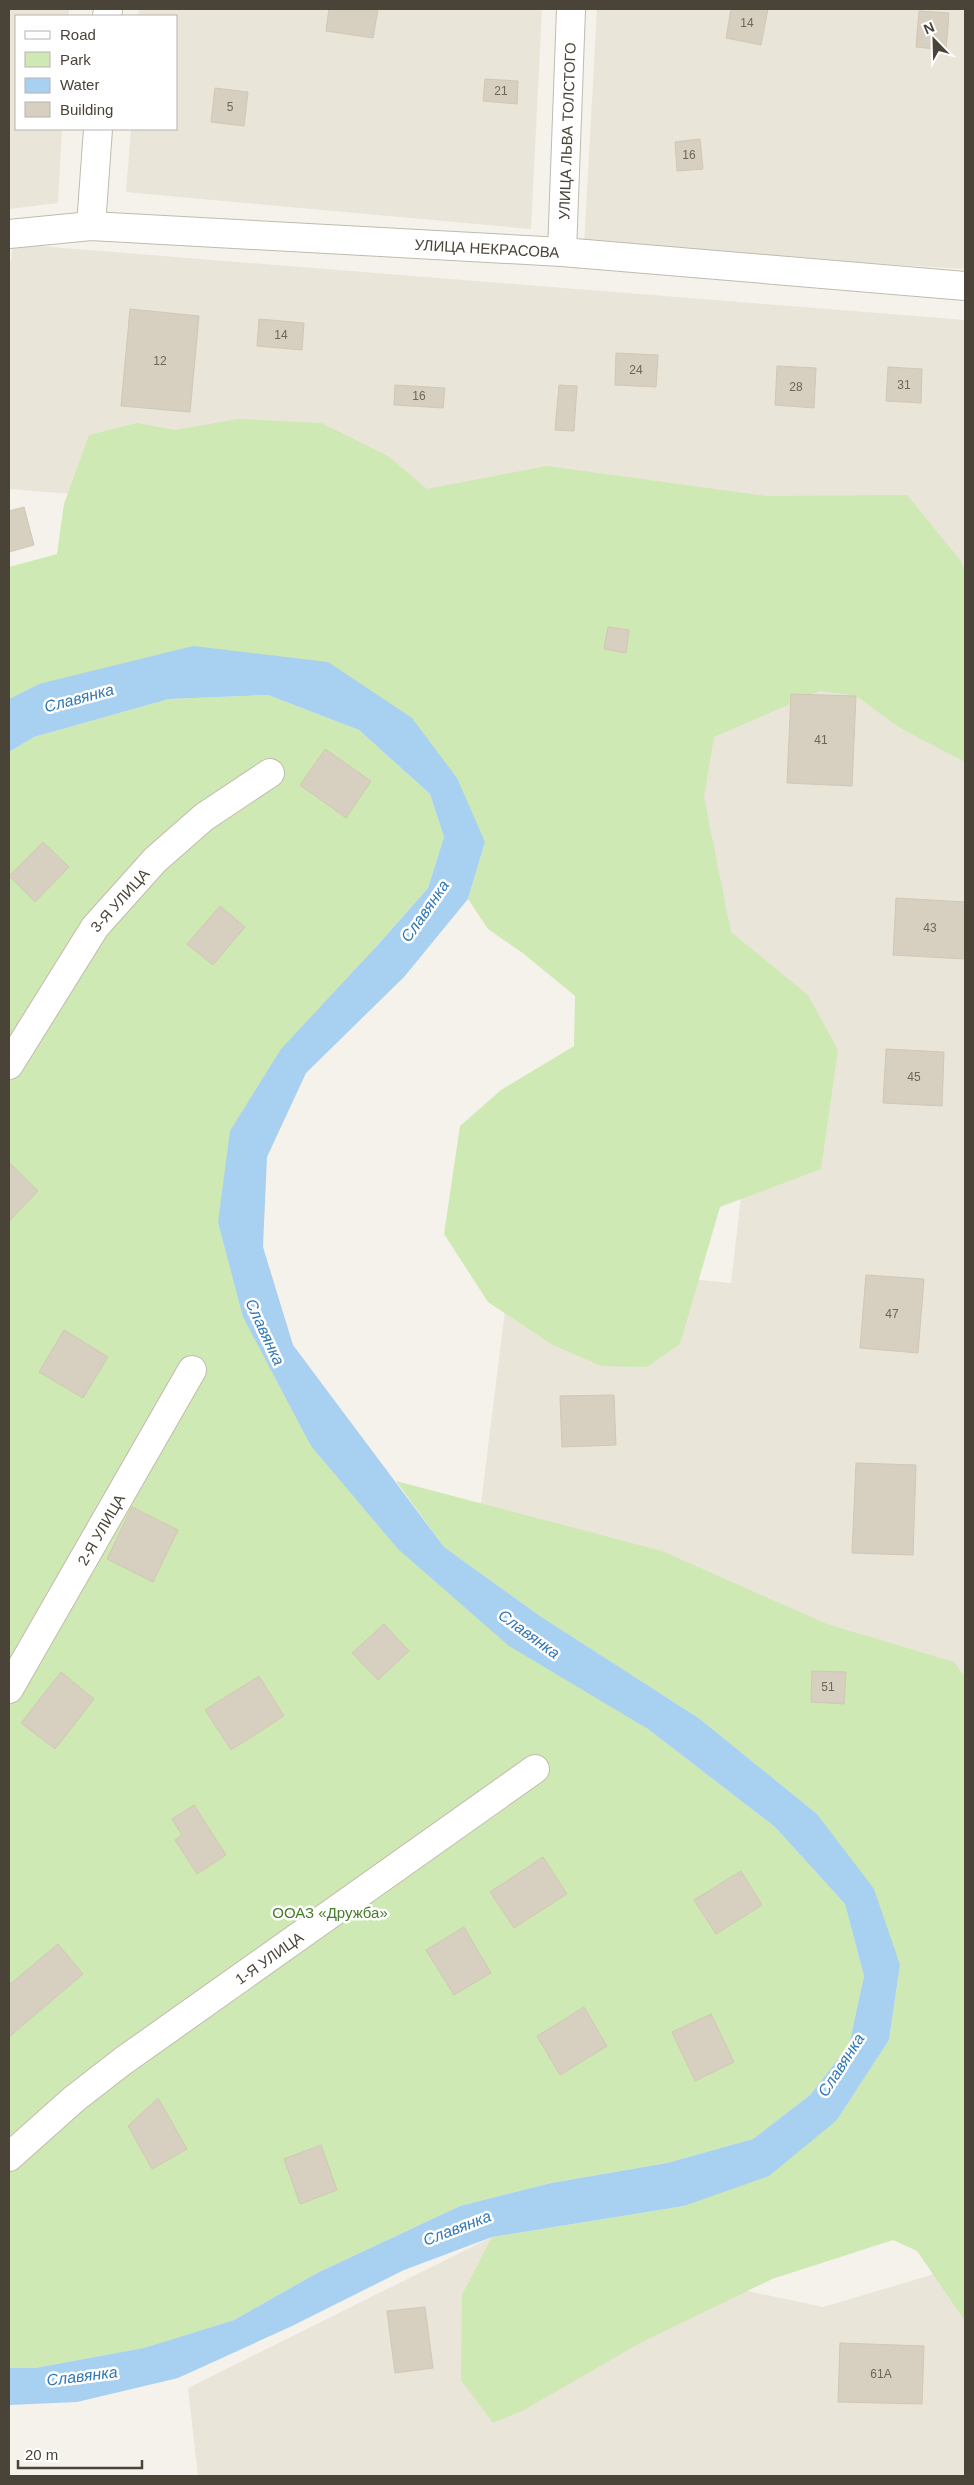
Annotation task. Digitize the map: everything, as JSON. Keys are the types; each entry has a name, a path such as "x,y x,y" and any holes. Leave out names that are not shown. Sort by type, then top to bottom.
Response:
{"street":[{"name":"УЛИЦА ЛЬВА ТОЛСТОГО","path":"562,252 571,9"},
{"path":"91,226 98,130"},
{"name":"УЛИЦА НЕКРАСОВА","path":"9,234 91,226 562,252 965,286"},
{"name":"3-Я УЛИЦА","path":"9,1065 95,927 148,867 204,817 270,773"},
{"name":"2-Я УЛИЦА","path":"9,1689 192,1370"},
{"name":"1-Я УЛИЦА","path":"9,2157 74,2099 123,2061 535,1769"}],"shaded area":[{"path":"9,9 69,9 69,15 15,15 15,130 62,130 58,203 9,209"},
{"path":"139,9 542,9 531,229 126,192 131,130 178,130 178,15 138,15"},
{"path":"597,9 965,9 965,269 584,246"},
{"path":"13,244 965,320 965,1896 478,1528 511,1262 731,1283 764,999 499,527 9,489 9,273"},
{"path":"492,2237 823,2307 965,2265 965,2476 198,2476 188,2388"}],"green space":[{"path":"239,419 321,423 388,456 427,489 547,466 765,496 907,495 961,561 965,571 965,762 900,728 856,696 820,691 714,737 704,797 731,932 808,995 838,1050 821,1169 720,1207 680,1344 647,1367 601,1366 551,1344 488,1302 444,1234 460,1126 501,1090 574,1046 575,996 524,954 488,929 468,899 485,842 328,662 39,684 9,699 9,567 57,554 64,504 89,435 137,423 175,430"},
{"name":"ООАЗ «Дружба»","path":"268,695 359,730 430,794 444,837 428,888 376,947 230,1131 311,1446 648,1729 775,1827 845,1904 864,1976 849,2045 810,2095 753,2139 667,2163 551,2183 460,2206 317,2273 234,2320 145,2348 35,2368 9,2368 9,752 34,737 169,699"},
{"path":"396,1481 662,1551 827,1624 954,1662 965,1677 965,2321 917,2251 893,2240 772,2279 640,2343 524,2410 493,2423 461,2380 462,2295 492,2237 684,2206 837,2120 889,2040 900,1965 817,1814 700,1719 540,1616 444,1547"}],"water":[{"name":"Славянка","path":"193,646 328,662 412,718 457,778 485,842 468,899 404,977 306,1073 267,1157 263,1247 293,1345 444,1547 540,1616 700,1719 817,1814 874,1889 900,1965 889,2040 837,2120 769,2176 684,2206 492,2237 404,2270 292,2326 178,2378 77,2402 9,2405 9,2368 35,2368 144,2348 234,2320 317,2273 460,2206 551,2183 667,2163 753,2139 810,2095 849,2045 864,1976 845,1904 775,1827 648,1729 509,1646 398,1549 311,1446 243,1317 218,1222 230,1131 281,1049 428,888 444,837 430,794 359,730 268,695 169,699 34,737 9,752 9,699 39,684"}],"building":[{"path":"329,9 378,9 373,38 326,31"},
{"path":"731,9 768,9 761,45 726,38"},
{"path":"919,11 949,13 946,50 916,47"},
{"path":"485,79 518,81 517,104 483,101"},
{"path":"215,88 248,92 244,126 211,122"},
{"path":"700,139 703,169 677,171 675,142"},
{"path":"130,309 199,316 190,412 121,406"},
{"path":"259,319 304,323 302,350 257,346"},
{"path":"616,353 658,355 656,387 615,385"},
{"path":"777,366 816,368 814,408 775,405"},
{"path":"888,367 922,369 921,403 886,401"},
{"path":"395,385 445,388 443,408 394,405"},
{"path":"559,385 577,386 574,431 555,430"},
{"path":"24,507 34,545 9,552 9,511"},
{"path":"608,627 629,630 626,653 604,649"},
{"path":"791,694 856,696 852,786 787,783"},
{"path":"325,749 371,781 346,818 300,785"},
{"path":"43,842 69,867 35,902 9,876"},
{"path":"896,898 965,902 965,959 893,955"},
{"path":"220,906 245,927 213,965 187,944"},
{"path":"886,1049 944,1052 942,1106 883,1103"},
{"path":"9,1162 38,1191 9,1221"},
{"path":"866,1275 924,1279 918,1353 860,1348"},
{"path":"64,1330 108,1357 83,1398 39,1372"},
{"path":"614,1395 616,1445 562,1447 560,1396"},
{"path":"856,1463 916,1465 913,1555 852,1553"},
{"path":"132,1507 178,1530 153,1582 107,1559"},
{"path":"384,1624 409,1651 378,1680 352,1653"},
{"path":"812,1671 846,1672 844,1704 811,1702"},
{"path":"61,1672 94,1699 55,1749 21,1723"},
{"path":"259,1676 284,1716 231,1750 205,1710"},
{"path":"194,1805 226,1855 197,1874 175,1840 182,1835 172,1819"},
{"path":"543,1857 567,1894 514,1928 490,1892"},
{"path":"741,1871 762,1905 716,1934 694,1900"},
{"path":"464,1927 491,1973 454,1995 426,1950"},
{"path":"58,1944 83,1974 9,2037 9,1985"},
{"path":"584,2007 607,2046 560,2075 537,2036"},
{"path":"711,2014 734,2062 695,2081 672,2032"},
{"path":"158,2098 187,2149 152,2169 128,2126"},
{"path":"321,2145 337,2190 300,2204 284,2159"},
{"path":"425,2307 433,2368 395,2373 387,2311"},
{"path":"840,2343 924,2346 922,2404 838,2402"}]}
